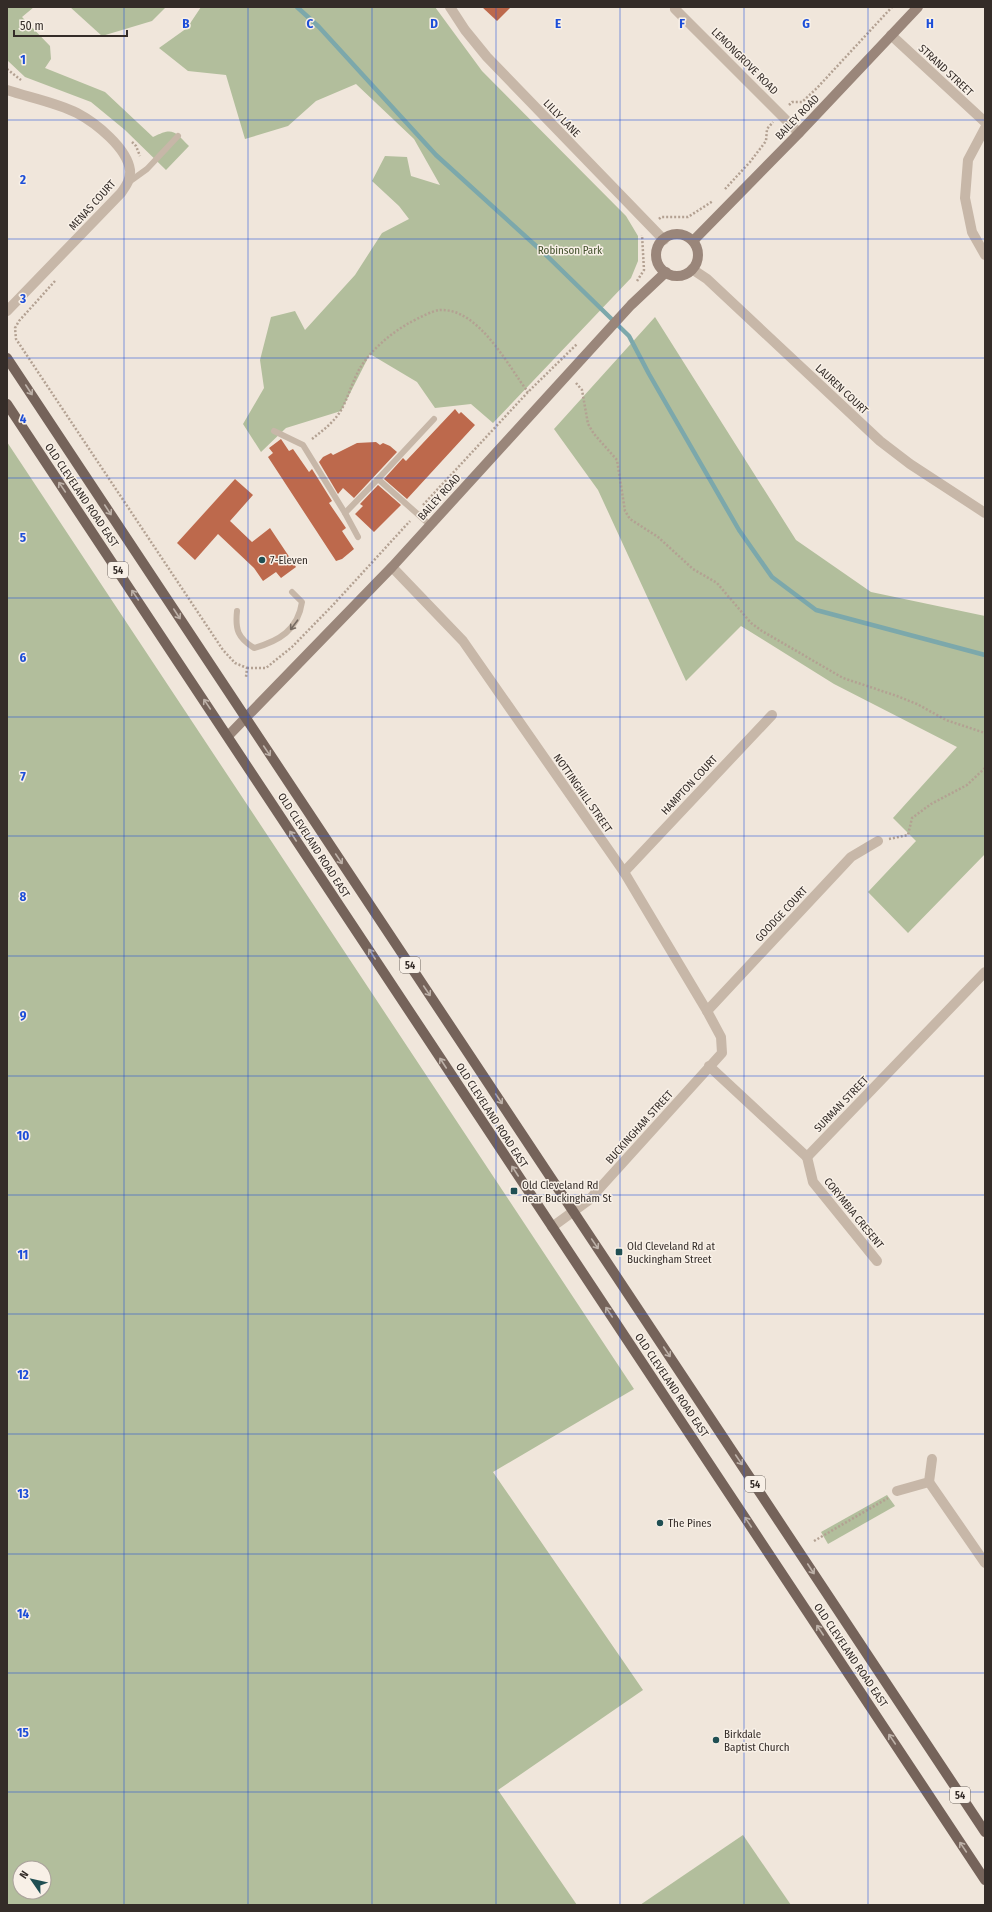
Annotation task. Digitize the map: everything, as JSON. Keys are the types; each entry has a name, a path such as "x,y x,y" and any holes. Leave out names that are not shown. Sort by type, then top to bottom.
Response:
{"main road":[{"name":"OLD CLEVELAND ROAD EAST","path":"7,358 985,1832"},
{"name":"OLD CLEVELAND ROAD EAST","path":"7,404 983,1877"}],"street":[{"name":"LILLY LANE","path":"450,7 465,30 487,58 664,240"},
{"name":"LEMONGROVE ROAD","path":"676,7 675,9 799,133"},
{"name":"BAILEY ROAD","path":"693,241 799,133 918,7"},
{"name":"STRAND STREET","path":"891,35 985,122"},
{"name":"MENAS COURT","path":"7,90 76,112 89,120 117,144 126,157 130,171 128,183 111,204 7,311"},
{"path":"985,128 968,160 965,198 972,232 985,254"},
{"path":"682,235 693,241 698,252 698,258 692,269 682,275 671,275 661,268 657,257 657,250 664,240 669,236 682,235"},
{"name":"LAUREN COURT","path":"692,269 707,279 880,441 910,464 985,513"},
{"name":"BAILEY ROAD","path":"228,736 392,566 631,305 666,272"},
{"name":"NOTTINGHILL STREET","path":"392,566 463,641 624,872 707,1011 721,1038 722,1053"},
{"name":"HAMPTON COURT","path":"624,872 772,715"},
{"name":"GOODGE COURT","path":"707,1011 851,857 878,841"},
{"name":"SURMAN STREET","path":"807,1157 985,972"},
{"name":"BUCKINGHAM STREET","path":"552,1227 589,1200 722,1053"},
{"path":"709,1066 807,1157"},
{"name":"CORYMBIA CRESENT","path":"807,1157 813,1182 877,1261"},
{"path":"932,1458 929,1482 985,1563"},
{"path":"897,1492 929,1482"},
{"path":"983,1877 985,1887"}],"lane":[{"path":"128,183 142,173 178,136"},
{"path":"345,513 434,419"},
{"path":"274,431 303,445 358,537"},
{"path":"378,479 430,525"},
{"path":"237,611 236,624 243,641 254,648 271,643 291,629 300,615 302,602 292,592"}],"path":[{"path":"723,190 750,162 766,141 766,128 792,102 802,102 817,88 892,7"},
{"path":"7,69 26,82"},
{"path":"128,138 136,146 143,161 142,173"},
{"path":"636,283 644,270 642,235 661,217 688,217 712,202 718,196"},
{"path":"56,280 19,321 15,328 16,339 223,650 235,663 247,668 266,668 292,647 333,605 528,392 581,341"},
{"path":"303,445 327,428 341,411 350,387 361,366 380,344 397,330 440,310 455,313 474,323 492,339 528,392"},
{"path":"568,374 582,390 588,424 617,460 625,511 630,519 658,538 693,568 717,583 751,623 843,678 897,696 917,704 946,720 985,733"},
{"path":"246,677 247,668"},
{"path":"878,841 908,835 912,818 931,804 967,785 985,768"},
{"path":"814,1541 888,1498 896,1496 897,1492"}],"green space":[{"path":"7,7 34,7 22,17 50,46 51,59 45,68 105,92 153,137 169,131 173,132 189,146 166,170 125,130 91,102 25,77 7,60"},
{"path":"70,7 166,7 152,21 102,36"},
{"name":"Robinson Park","path":"201,7 435,7 482,71 626,216 638,236 638,261 631,278 493,423 471,404 435,408 417,382 370,354 341,411 286,428 261,452 243,424 264,388 260,360 271,317 295,311 305,330 355,275 382,233 409,219 399,206 372,181 385,156 407,157 411,176 440,185 414,139 356,84 316,101 288,126 245,139 226,75 188,71 159,48 187,28"},
{"path":"655,317 796,540 871,592 985,616 985,854 908,933 868,892 916,841 893,818 957,747 834,684 741,626 686,681 598,490 554,429"},
{"path":"7,442 634,1389 493,1472 643,1690 498,1790 577,1905 7,1905"},
{"path":"887,1495 895,1506 828,1544 821,1532"},
{"path":"743,1835 791,1905 640,1905"}],"building":[{"path":"482,7 511,7 497,21"},
{"path":"455,409 459,414 461,412 475,425 407,499 384,479 403,458 406,461"},
{"path":"281,439 289,451 293,449 309,472 312,469 332,501 329,503 346,528 342,531 354,549 342,559 336,561 268,457 273,453 269,448"},
{"path":"376,442 380,445 383,443 390,446 397,452 354,498 343,488 338,494 319,462 323,457 331,453 333,455 357,443"},
{"path":"235,479 253,495 230,521 252,542 270,528 296,567 281,578 276,572 263,581 254,568 218,534 195,560 177,543"},
{"path":"378,485 401,505 374,532 355,514 363,506 360,504"}],"waterway":[{"path":"297,7 319,27 436,155 546,255 629,336 649,374 739,530 772,577 816,610 985,655"}],"place":[{"name":"7-Eleven","path":"262,560"},
{"name":"Old Cleveland Rd near Buckingham St","path":"514,1191"},
{"name":"Old Cleveland Rd at Buckingham Street","path":"619,1252"},
{"name":"The Pines","path":"660,1523"},
{"name":"Birkdale Baptist Church","path":"716,1740"}]}
